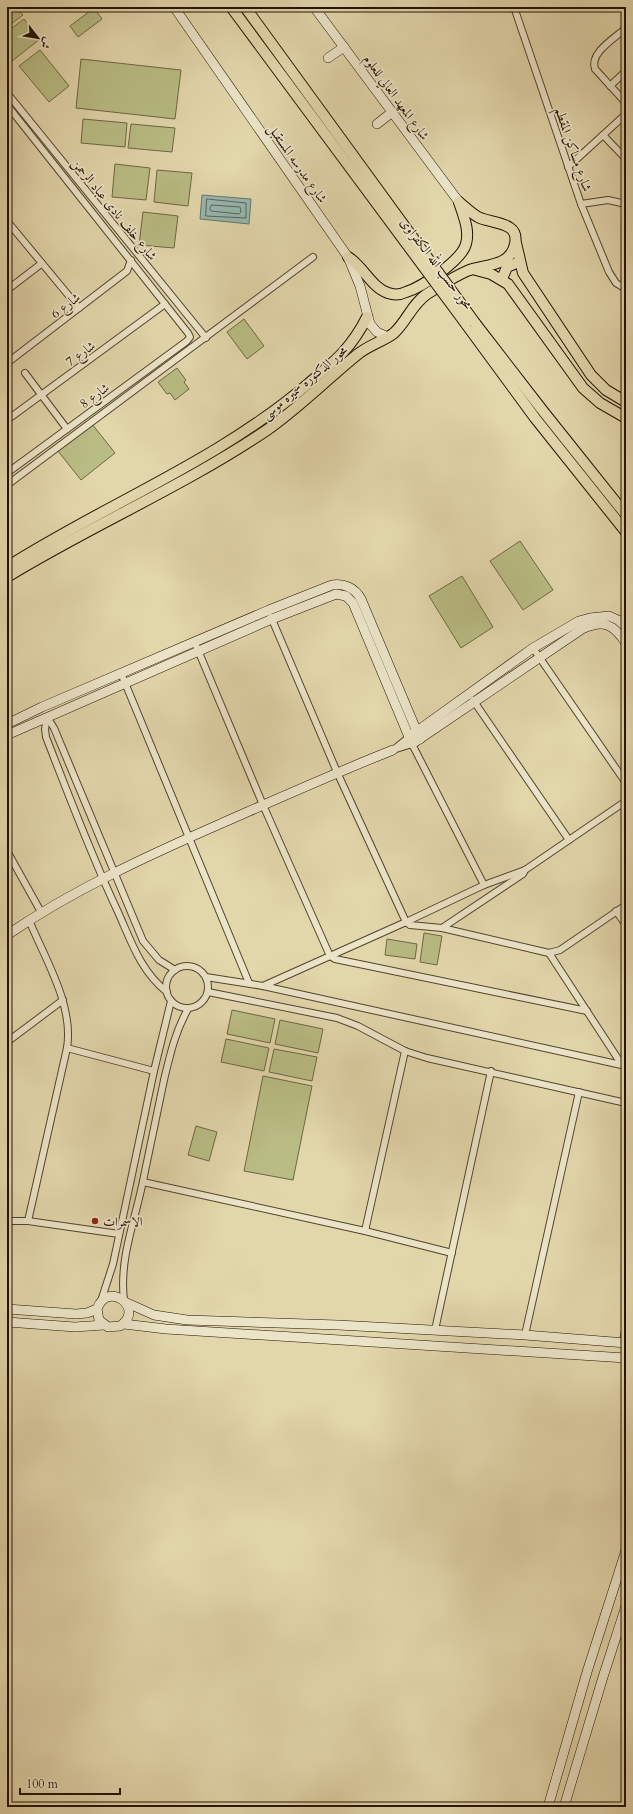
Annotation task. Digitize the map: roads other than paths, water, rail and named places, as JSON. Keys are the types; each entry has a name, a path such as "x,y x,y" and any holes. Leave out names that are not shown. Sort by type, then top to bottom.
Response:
{"main road":[{"name":"محور حسب الله الكفراوى","path":"231,7 470,323 626,515"},
{"name":"محور حسب الله الكفراوى","path":"245,7 470,323 535,418 626,532"},
{"path":"348,257 355,262 383,291 394,294 410,290 455,261 462,254 466,244 467,234 458,202"},
{"path":"458,202 480,218 506,225 512,231 523,273 591,375 606,390 626,402"},
{"name":"محور الدكتوره سميره موسى","path":"7,577 237,449 294,411 363,350 388,337 399,328 422,298 472,269 502,262 512,252 516,243"},
{"path":"502,279 507,267 519,262"},
{"path":"472,269 485,272 502,279 508,284 583,388 600,403 626,418"},
{"name":"محور الدكتوره سميره موسى","path":"7,567 248,430 287,402 340,357 352,342 367,317"}],"street":[{"name":"شارع مدرسه المستقبل","path":"174,7 348,257 360,286 367,317 374,330 388,337"},
{"name":"شارع المعهد العالي للعلوم","path":"314,7 458,202"},
{"name":"شارع مساكن المقطم","path":"514,7 581,204 609,272 616,283 626,289"},
{"path":"626,28 595,55 594,60 595,69 626,103"},
{"path":"328,58 344,47"},
{"path":"610,86 626,71"},
{"name":"شارع خلف نادى عباد الرحمن","path":"7,92 206,338"},
{"name":"شارع خلف نادى عباد الرحمن","path":"7,105 188,333"},
{"path":"377,124 391,113"},
{"path":"568,167 626,114"},
{"path":"603,135 626,159"},
{"path":"581,204 608,200 626,204"},
{"path":"7,221 41,264 79,308"},
{"path":"7,486 313,257"},
{"name":"شارع 6","path":"7,363 128,270 133,262 141,259"},
{"path":"7,290 41,264"},
{"name":"شارع 7","path":"7,420 165,304"},
{"name":"شارع 8","path":"7,473 187,341 190,337 188,333"},
{"path":"25,373 66,429"},
{"path":"7,724 42,707 269,610 332,585 340,584 352,589 361,599 419,735"},
{"path":"7,735 272,619 332,595 340,594 349,598 411,741 484,885"},
{"path":"269,610 337,772 406,922 410,925 442,928 549,953 560,950 626,905"},
{"path":"472,699 533,648 579,621 615,618 626,627"},
{"path":"603,620 616,629 626,643"},
{"path":"7,935 42,912 103,880 114,872 337,772 393,750 411,741 472,699 540,658 582,629 603,620"},
{"path":"195,642 263,805 330,956 335,959 587,1011"},
{"path":"533,648 626,783"},
{"path":"121,673 249,983"},
{"path":"472,699 569,840"},
{"path":"42,707 54,728 145,944 159,960 176,970"},
{"path":"47,717 45,729 46,737 103,880 143,965 152,979 167,992"},
{"path":"263,986 406,922 484,885 525,870 626,801"},
{"path":"7,851 42,912"},
{"path":"442,928 523,874 525,870"},
{"path":"616,911 626,925"},
{"path":"28,1221 67,1048 68,1022 63,1000 29,920"},
{"path":"549,953 624,1065"},
{"path":"206,977 208,992 202,1003 188,1009 180,1008 171,1001 167,992 167,982 176,970 190,966 199,970 206,977 249,983 624,1065"},
{"path":"208,992 337,1018 358,1026 405,1051 427,1058 626,1103"},
{"path":"7,1042 63,1000"},
{"path":"104,1325 98,1316 99,1305 111,1269 154,1071 171,1001"},
{"path":"124,1324 129,1311 124,1301 122,1288 124,1264 143,1182 152,1132 174,1041 188,1009"},
{"path":"67,1048 154,1071"},
{"path":"365,1231 405,1051"},
{"path":"435,1330 491,1072"},
{"path":"525,1335 579,1092"},
{"path":"143,1182 365,1231 452,1253"},
{"path":"7,1221 28,1221 119,1234"},
{"path":"7,1309 76,1314 87,1313 112,1296 154,1315 187,1320 435,1330 624,1343 626,1325"},
{"path":"7,1322 75,1327 104,1325 112,1328 124,1324 626,1358"},
{"path":"338,1325 338,1339"},
{"path":"548,1807 587,1672 626,1550"},
{"path":"564,1807 626,1606"}],"water":[{"path":"202,195 251,199 249,224 200,219"}],"place":[{"name":"الاسمرات","path":"95,1221"}]}
